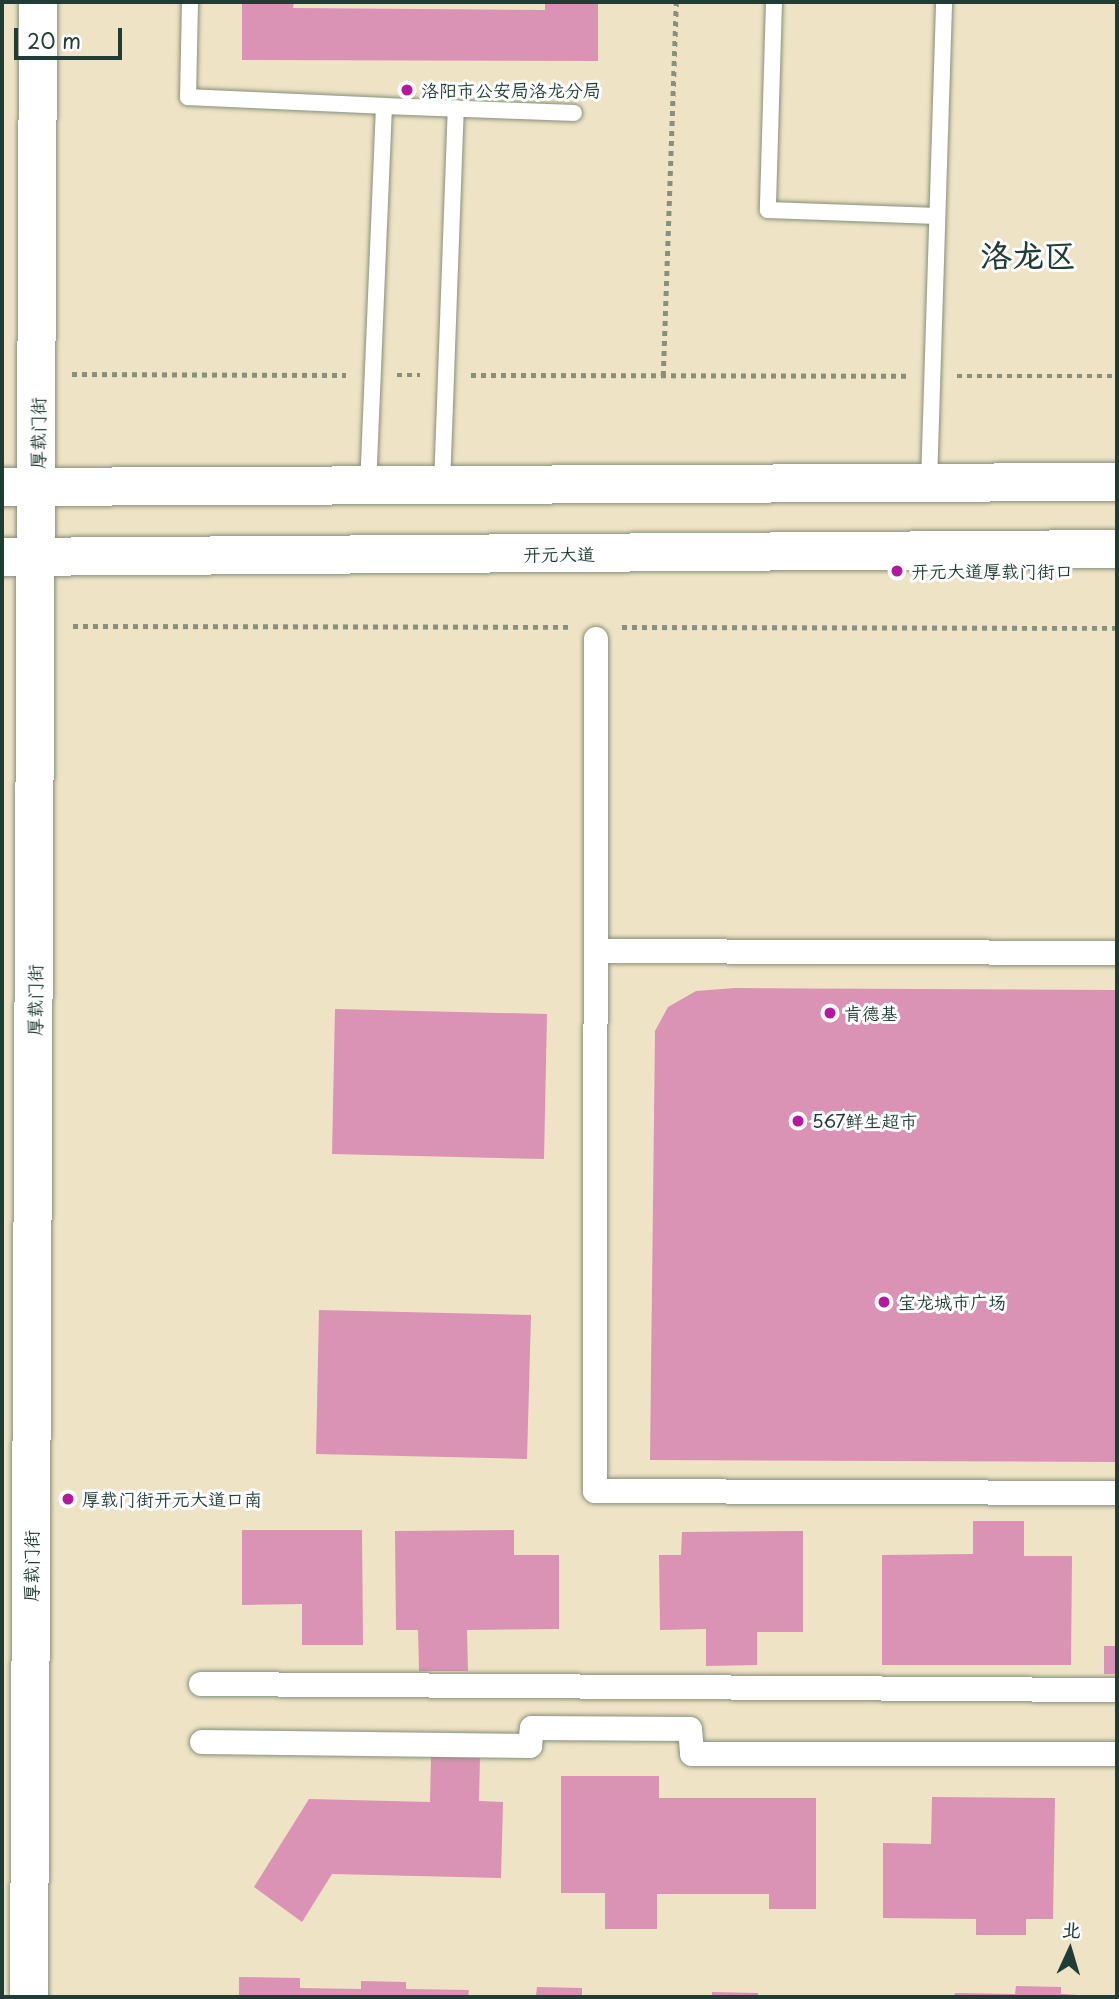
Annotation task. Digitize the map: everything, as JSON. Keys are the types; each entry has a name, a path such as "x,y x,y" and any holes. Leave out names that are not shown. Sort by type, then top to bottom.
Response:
{"main road":[{"name":"厚载门街","path":"29,1997 37,625 20,558 20,487 38,374 38,2"},
{"path":"20,487 1117,482"},
{"name":"开元大道","path":"20,558 1117,549"}],"street":[{"path":"587,633 596,951 595,1491 1117,1493"},
{"path":"596,951 1117,953"},
{"path":"201,1684 1117,1690"},
{"path":"202,1742 530,1746 532,1728 690,1729 692,1754 1117,1755"}],"lane":[{"path":"190,2 188,97 574,113"},
{"path":"774,2 768,210 937,216"},
{"path":"929,483 944,2"},
{"path":"368,486 384,106"},
{"path":"442,485 456,108"}],"path":[{"path":"663,376 677,2"},
{"path":"38,374 1117,376"},
{"path":"37,625 587,633"},
{"path":"619,627 1117,628"}],"building":[{"path":"242,2 294,2 293,8 545,10 545,2 598,2 598,61 242,60"},
{"name":"宝龙城市广场","path":"735,988 1117,990 1117,1462 650,1460 655,1031 668,1007 696,991"},
{"path":"335,1009 547,1014 544,1159 332,1154"},
{"path":"319,1310 531,1315 527,1459 316,1454"},
{"path":"973,1521 1024,1521 1024,1556 1072,1556 1071,1665 882,1665 882,1555 973,1554"},
{"path":"242,1530 362,1530 363,1645 302,1645 302,1604 242,1605"},
{"path":"514,1530 514,1555 559,1555 559,1629 467,1630 468,1671 419,1671 418,1630 396,1630 395,1531"},
{"path":"803,1531 803,1632 757,1632 757,1665 706,1666 706,1629 660,1630 659,1555 681,1555 682,1532"},
{"path":"1104,1646 1117,1646 1117,1674 1104,1674"},
{"path":"431,1757 480,1758 479,1801 503,1802 501,1878 332,1874 302,1922 254,1887 309,1799 430,1802"},
{"path":"561,1776 659,1776 659,1798 816,1798 816,1909 769,1909 769,1894 657,1894 657,1929 605,1929 605,1893 561,1893"},
{"path":"932,1797 1055,1798 1053,1919 1026,1919 1026,1935 976,1935 976,1919 883,1918 883,1843 931,1844"},
{"path":"239,1977 300,1978 300,1988 361,1989 361,1981 406,1982 406,1989 469,1990 468,1997 239,1997"},
{"path":"1016,1986 1061,1987 1061,1994 1117,1997 954,1997 955,1993 1015,1994"},
{"path":"537,1987 582,1988 582,1995 591,1997 476,1997 536,1995"},
{"path":"712,1992 758,1993 758,1997 712,1997"}],"place":[{"name":"洛阳市公安局洛龙分局","path":"407,90"},
{"name":"开元大道厚载门街口","path":"897,571"},
{"name":"肯德基","path":"830,1013"},
{"name":"567鲜生超市","path":"798,1121"},
{"name":"宝龙城市广场","path":"884,1302"},
{"name":"厚载门街开元大道口南","path":"68,1499"}],"district":[{"name":"洛龙区","path":"1028,254"}]}
